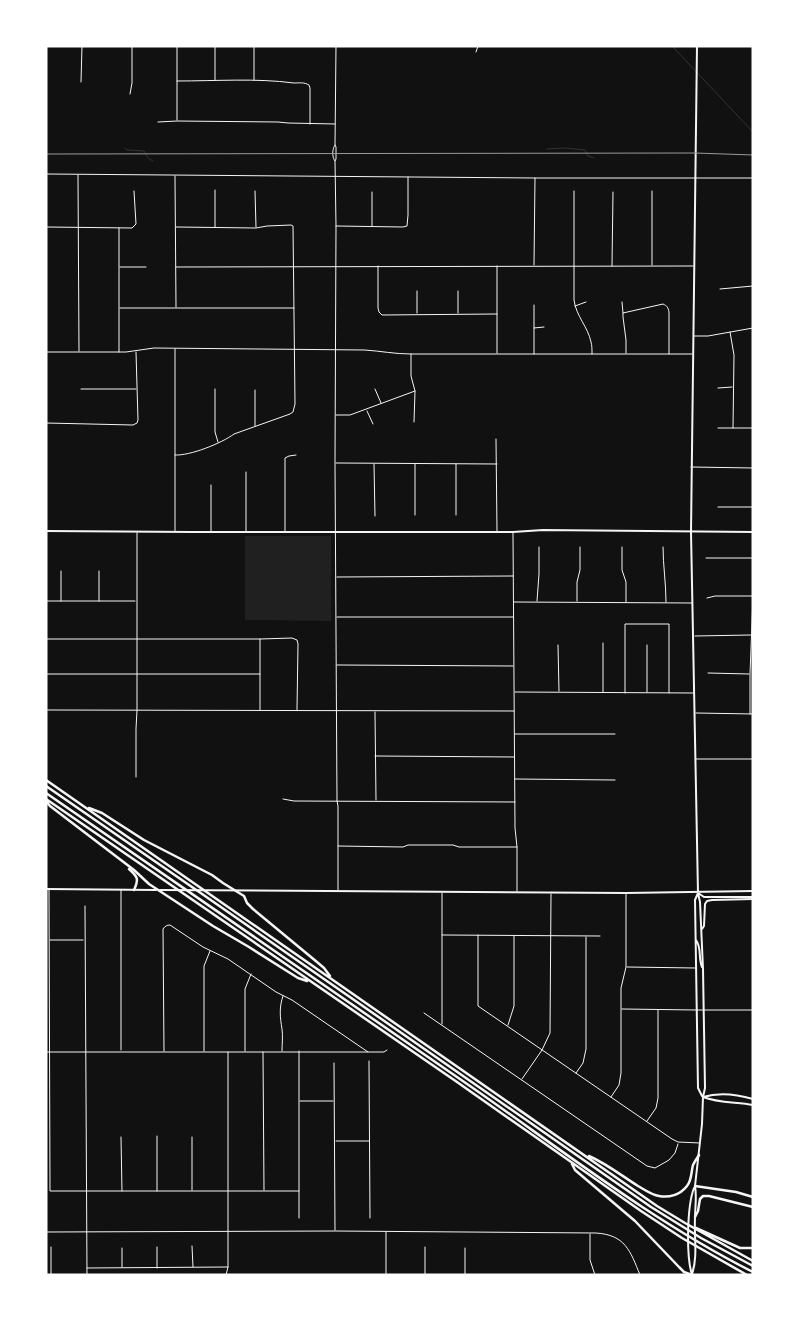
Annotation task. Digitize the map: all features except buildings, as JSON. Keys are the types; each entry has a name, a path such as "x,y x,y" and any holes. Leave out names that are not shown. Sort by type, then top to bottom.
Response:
{"highway":[{"path":"46,780 657,1206 753,1261"},
{"path":"46,786 651,1207 701,1238 753,1266"},
{"path":"46,793 646,1209 702,1244 753,1272"},
{"path":"46,800 50,806 159,890 213,926 264,955 298,978 311,982"},
{"path":"46,800 648,1216 746,1275"},
{"path":"83,805 102,813 139,837 207,872 244,896 252,910 324,968 332,978"},
{"path":"126,866 137,877 134,890"},
{"path":"583,1154 599,1161 646,1191 665,1197 673,1196 687,1186 691,1180 693,1165 699,1155"},
{"path":"571,1163 575,1170 636,1221 679,1268 692,1275"},
{"path":"695,1186 736,1192 753,1197"},
{"path":"695,1217 700,1199 706,1196 713,1196 753,1207"},
{"path":"685,1223 740,1248 753,1248"}],"main road":[{"path":"692,1275 688,1252 690,1214 701,1143 705,1088 703,969 698,893 691,532 697,46"},
{"path":"46,531 513,532 543,530 753,532"},
{"path":"47,889 626,893 753,891"},
{"path":"698,893 704,897 753,898"},
{"path":"698,893 695,900 698,1088 703,1097 712,1101 730,1101 753,1105"},
{"path":"701,931 704,926 705,904 707,902 712,900 753,898"},
{"path":"696,939 699,944 700,963 703,969"},
{"path":"703,1097 712,1094 753,1098"},
{"path":"692,1275 695,1265 695,1186"}],"street":[{"path":"81,82 82,46"},
{"path":"130,94 132,83 132,46"},
{"path":"177,46 177,121"},
{"path":"215,46 215,81"},
{"path":"254,46 254,81"},
{"path":"336,46 335,145 333,154 335,162 336,226 335,463 338,890"},
{"path":"476,52 478,46"},
{"path":"177,80 305,83 310,88 310,124"},
{"path":"158,122 335,124"},
{"path":"46,174 753,178"},
{"path":"78,175 78,352"},
{"path":"175,176 176,308"},
{"path":"336,226 407,226 408,177"},
{"path":"534,266 535,178"},
{"path":"46,227 135,227 134,190"},
{"path":"215,190 216,228"},
{"path":"255,191 256,228"},
{"path":"574,191 574,306 592,342 592,354"},
{"path":"652,191 652,266"},
{"path":"372,192 372,226"},
{"path":"612,266 613,192"},
{"path":"175,456 183,456 218,443 234,434 293,412 294,404 294,226 256,228 176,227"},
{"path":"119,228 119,352"},
{"path":"378,266 379,312 382,315 497,314"},
{"path":"497,266 497,354"},
{"path":"176,267 694,266"},
{"path":"119,267 146,267"},
{"path":"720,289 753,286"},
{"path":"417,291 417,314"},
{"path":"458,291 458,314"},
{"path":"574,306 586,302"},
{"path":"622,302 626,354"},
{"path":"534,305 534,354"},
{"path":"623,312 666,305 669,312 669,354"},
{"path":"120,308 294,308"},
{"path":"534,328 544,327"},
{"path":"693,336 708,336 753,328"},
{"path":"730,332 734,354 733,428"},
{"path":"46,352 119,352 154,348 365,350 397,354 693,354"},
{"path":"175,349 175,532"},
{"path":"46,423 137,423 136,351"},
{"path":"411,354 415,391 414,422"},
{"path":"81,389 137,388"},
{"path":"718,388 734,388"},
{"path":"215,389 215,432 218,443"},
{"path":"375,389 382,404"},
{"path":"255,390 255,427"},
{"path":"336,415 350,415 415,391"},
{"path":"366,410 373,424"},
{"path":"718,428 753,428"},
{"path":"496,439 497,532"},
{"path":"285,532 285,458 296,455"},
{"path":"335,463 497,464"},
{"path":"374,464 375,516"},
{"path":"415,464 416,515"},
{"path":"456,464 456,515"},
{"path":"691,466 753,468"},
{"path":"246,472 246,532"},
{"path":"211,485 211,532"},
{"path":"718,506 753,507"},
{"path":"136,777 137,532"},
{"path":"513,532 517,892"},
{"path":"538,602 539,547"},
{"path":"577,602 580,547"},
{"path":"622,547 622,570 626,582 626,603"},
{"path":"663,547 666,603"},
{"path":"706,558 753,558"},
{"path":"99,571 99,601"},
{"path":"61,572 61,601"},
{"path":"336,576 513,576"},
{"path":"695,713 752,714 750,674 753,596 715,596 707,598"},
{"path":"46,601 137,601"},
{"path":"513,602 692,603"},
{"path":"336,618 514,617"},
{"path":"625,692 624,624 669,624 670,693"},
{"path":"692,636 751,635"},
{"path":"46,638 292,638 297,640 298,644 297,711"},
{"path":"260,639 260,710"},
{"path":"603,643 603,692"},
{"path":"558,645 559,692"},
{"path":"647,645 647,693"},
{"path":"337,665 513,666"},
{"path":"708,673 750,674"},
{"path":"46,674 260,674"},
{"path":"514,692 694,693"},
{"path":"46,710 514,711"},
{"path":"375,710 376,801"},
{"path":"514,734 615,734"},
{"path":"375,756 515,757"},
{"path":"696,759 753,759"},
{"path":"515,779 615,780"},
{"path":"283,799 515,802"},
{"path":"338,846 453,845 517,847"},
{"path":"47,889 50,1191 299,1191"},
{"path":"121,890 121,1051"},
{"path":"442,891 442,1025"},
{"path":"521,1080 542,1050 547,1040 550,1025 551,892"},
{"path":"611,1098 619,1085 621,1073 621,988 626,967 626,893"},
{"path":"85,906 86,1275"},
{"path":"164,1051 163,930 164,927 170,925 292,1000 368,1052"},
{"path":"442,935 600,936"},
{"path":"507,1026 512,1014 515,998 514,935"},
{"path":"478,936 478,1006 678,1142 701,1143"},
{"path":"576,1074 583,1064 586,1049 586,936"},
{"path":"49,940 85,940"},
{"path":"204,1052 204,962 210,951"},
{"path":"626,967 696,968"},
{"path":"244,1052 244,989 251,974"},
{"path":"282,1052 280,1008 283,995"},
{"path":"621,1009 753,1010"},
{"path":"646,1122 656,1108 658,1098 658,1010"},
{"path":"424,1013 647,1166 655,1168 669,1160 675,1153 678,1142"},
{"path":"48,1052 384,1052 387,1050"},
{"path":"299,1051 299,1218"},
{"path":"226,1275 228,1268 228,1052"},
{"path":"263,1052 264,1191"},
{"path":"369,1061 370,1218"},
{"path":"334,1063 336,1231"},
{"path":"299,1100 334,1100"},
{"path":"157,1136 157,1192"},
{"path":"192,1136 192,1191"},
{"path":"121,1137 122,1192"},
{"path":"335,1141 370,1141"},
{"path":"46,1232 336,1231 590,1233 615,1237 625,1244 632,1255 640,1275"},
{"path":"386,1232 386,1275"},
{"path":"590,1233 590,1260 596,1275"},
{"path":"51,1246 51,1275"},
{"path":"157,1246 157,1268"},
{"path":"192,1246 193,1268"},
{"path":"425,1247 425,1275"},
{"path":"122,1248 122,1268"},
{"path":"465,1248 465,1275"},
{"path":"87,1268 228,1268"}],"shaded area":[{"path":"245,536 331,536 331,621 245,620"}],"waterway":[{"path":"672,46 753,132"},
{"path":"125,148 127,150 144,151 148,158 153,161"},
{"path":"547,149 585,150 588,156 594,158"}],"railway":[{"path":"46,154 695,153 753,155"}]}
